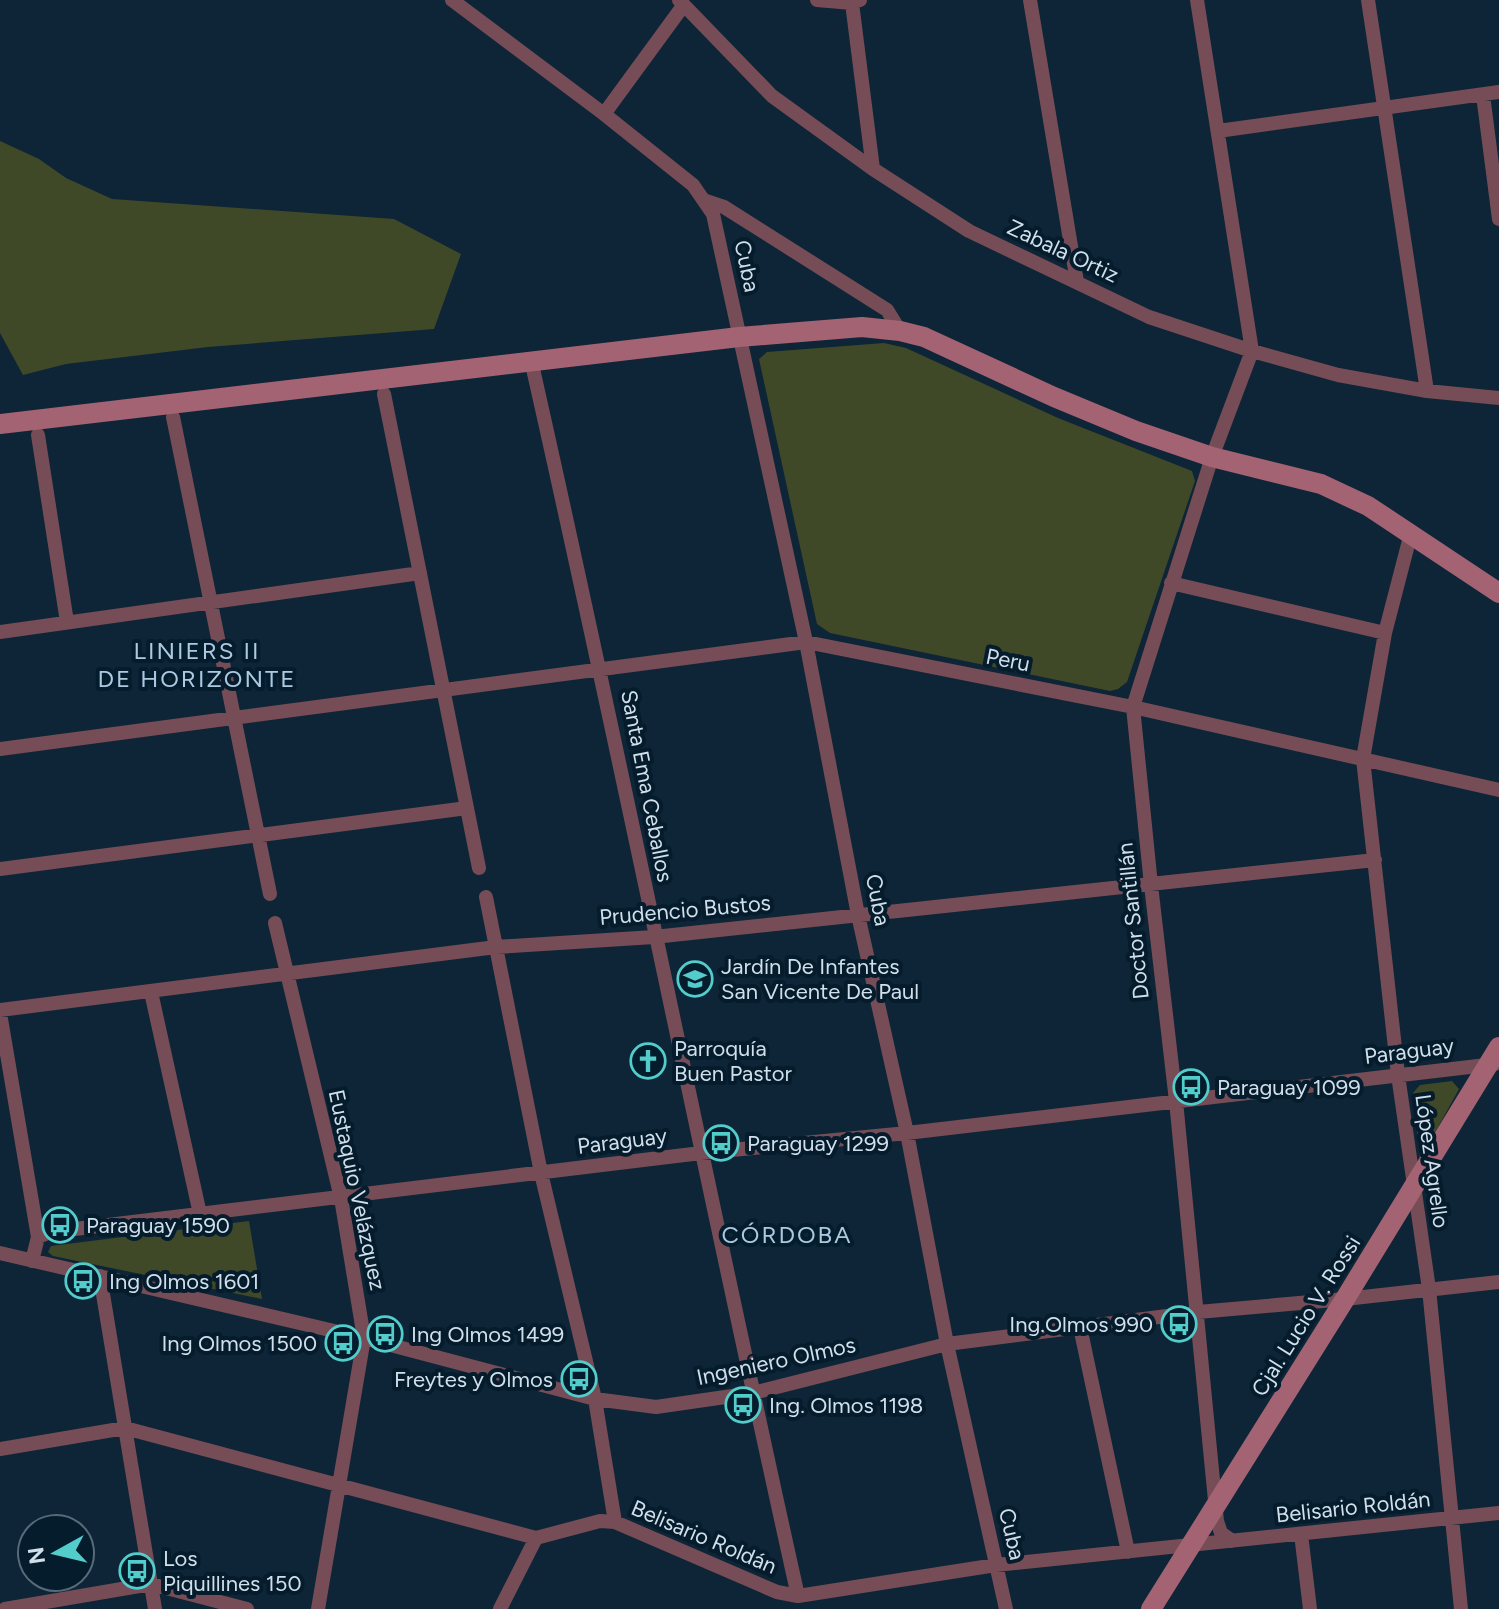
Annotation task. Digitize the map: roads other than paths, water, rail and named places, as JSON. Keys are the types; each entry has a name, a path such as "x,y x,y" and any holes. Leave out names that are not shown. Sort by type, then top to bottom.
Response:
{"street":[{"path":"452,0 604,114 693,185 706,201 724,207 887,310 900,331"},
{"path":"817,0 856,2 873,169"},
{"path":"1030,0 1077,282"},
{"path":"1197,0 1252,351"},
{"path":"1368,0 1427,391"},
{"path":"604,114 681,2"},
{"name":"Zabala Ortiz","path":"681,2 772,96 873,169 969,231 1149,317 1252,351 1338,375 1427,391 1499,398"},
{"path":"1218,131 1499,92"},
{"path":"1483,95 1499,219"},
{"name":"Cuba","path":"706,201 717,230 806,642 858,915 907,1133 947,1344 1006,1609"},
{"path":"0,424 739,337 862,327 900,331 953,350 1136,431 1212,457 1321,484 1368,506 1499,593"},
{"name":"Doctor Santillán","path":"1232,1541 1221,1533 1216,1503 1133,707 1212,457 1252,351"},
{"name":"Santa Ema Ceballos","path":"531,360 601,668 654,937 798,1596"},
{"path":"384,394 479,868"},
{"path":"173,417 270,894"},
{"path":"38,435 67,622"},
{"name":"López Agrello","path":"1411,533 1385,633 1363,759 1398,1075 1429,1289 1461,1609"},
{"path":"0,632 420,573"},
{"path":"1171,583 1385,633"},
{"name":"Peru","path":"0,749 806,642 1133,707 1499,790"},
{"path":"0,869 467,808"},
{"name":"Prudencio Bustos","path":"0,1011 496,947 654,937 1375,860"},
{"path":"486,897 541,1173 595,1399 615,1522"},
{"name":"Eustaquio Velázquez","path":"275,923 341,1198 364,1338 318,1609"},
{"path":"151,992 200,1214"},
{"path":"0,1011 38,1237 29,1260 0,1264"},
{"name":"Paraguay","path":"38,1237 50,1232 701,1153 907,1133 1398,1075 1495,1058"},
{"name":"Cjal. Lucio V. Rossi","path":"1151,1609 1495,1058"},
{"name":"Ingeniero Olmos","path":"0,1253 364,1338 595,1399 656,1407 753,1393 947,1344 1198,1312 1499,1282"},
{"path":"100,1276 155,1609"},
{"path":"1080,1327 1128,1552"},
{"path":"0,1449 125,1428 536,1538 500,1609"},
{"name":"Belisario Roldán","path":"536,1538 600,1521 615,1522 777,1592 798,1596 996,1565 1499,1513"},
{"path":"1301,1534 1310,1609"},
{"path":"5,1609 151,1584 247,1609"},
{"path":"821,1593 822,1609"}],"place":[{"name":"Jardín De Infantes San Vicente De Paul","path":"695,979"},
{"name":"Parroquía Buen Pastor","path":"648,1061"},
{"name":"Paraguay 1099","path":"1191,1087"},
{"name":"Paraguay 1299","path":"721,1143"},
{"name":"Paraguay 1590","path":"60,1225"},
{"name":"Ing Olmos 1601","path":"83,1281"},
{"name":"Ing.Olmos 990","path":"1179,1324"},
{"name":"Ing Olmos 1499","path":"385,1334"},
{"name":"Ing Olmos 1500","path":"343,1343"},
{"name":"Freytes y Olmos","path":"579,1379"},
{"name":"Ing. Olmos 1198","path":"743,1405"},
{"name":"Los Piquillines 150","path":"137,1571"}],"district":[{"name":"LINIERS II DE HORIZONTE","path":"197,664"},
{"name":"CÓRDOBA","path":"787,1234"}]}
